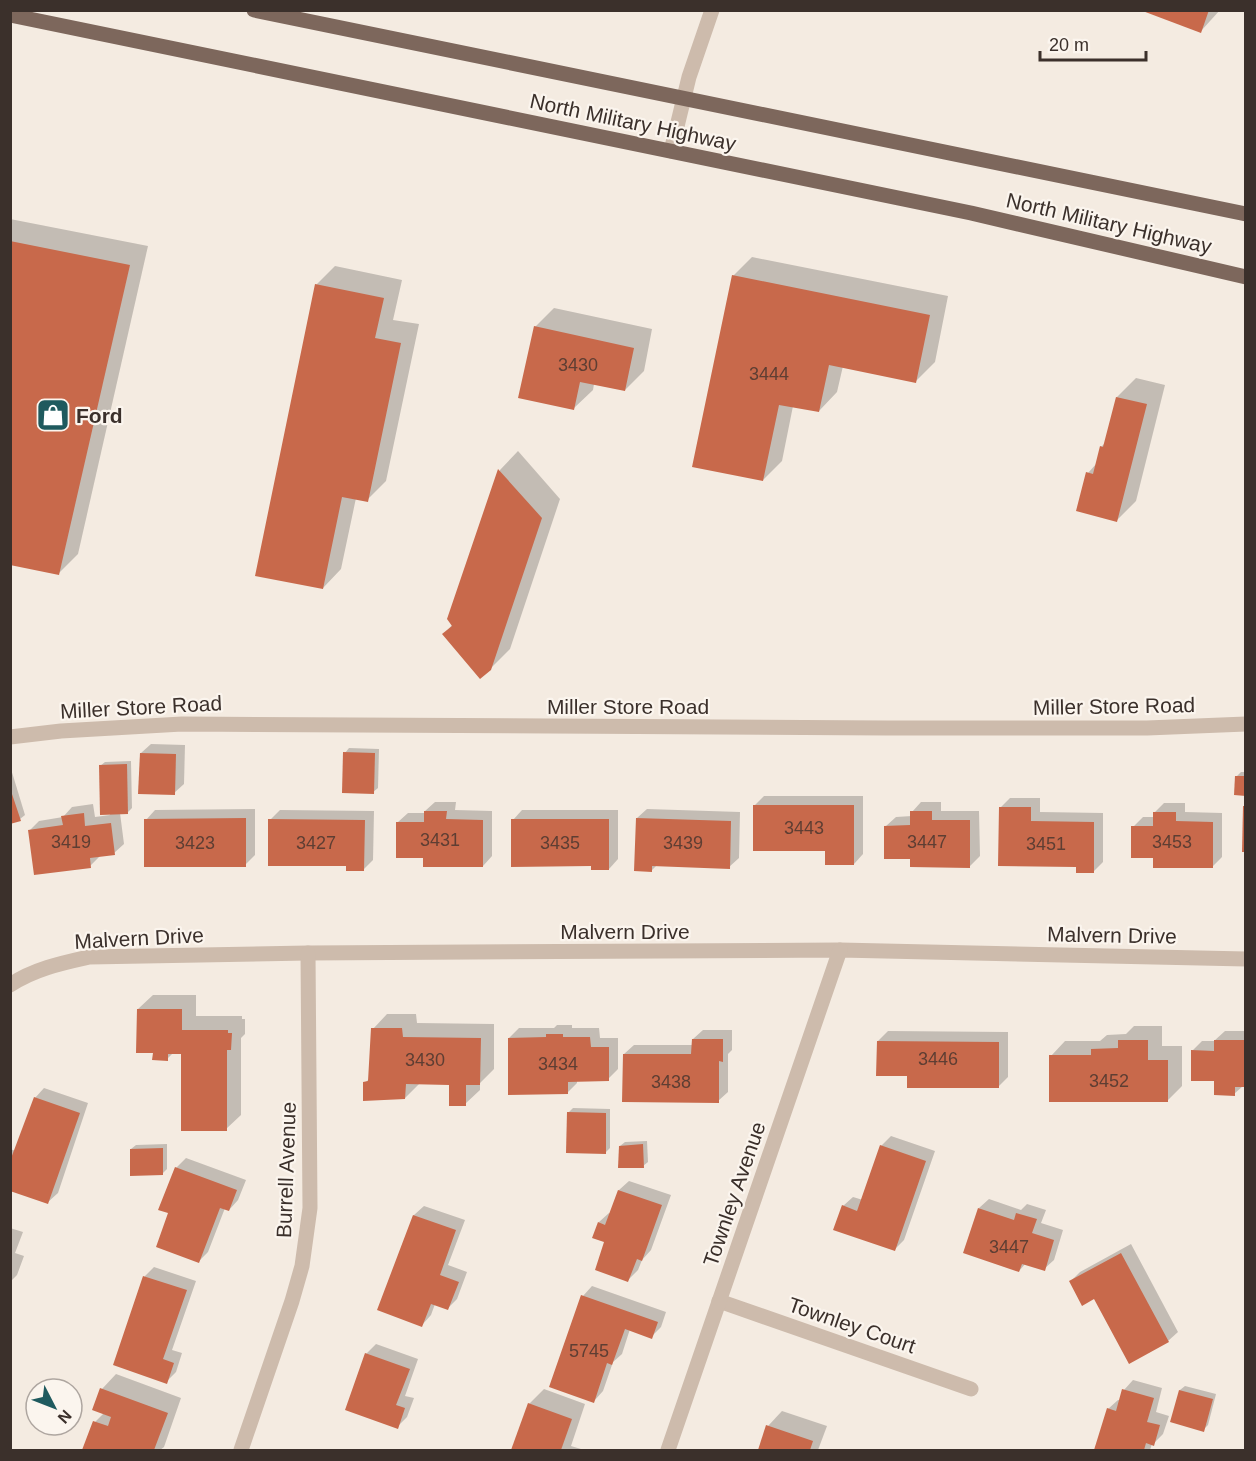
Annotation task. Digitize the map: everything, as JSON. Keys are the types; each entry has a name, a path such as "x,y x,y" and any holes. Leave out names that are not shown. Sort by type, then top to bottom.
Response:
{"main road":[{"name":"North Military Highway","path":"254,10 1245,214"},
{"name":"North Military Highway","path":"10,15 971,213 1245,277"}],"street":[{"path":"671,151 688,77 712,10"},
{"name":"Miller Store Road","path":"10,737 61,731 182,724 1076,728 1245,724"},
{"name":"Malvern Drive","path":"10,985 57,964 89,957 308,953 840,950 1245,958"},
{"name":"Townley Avenue","path":"668,1450 840,950"},
{"name":"Burrell Avenue","path":"241,1450 302,1266 310,1208 308,953"},
{"name":"Townley Court","path":"719,1301 971,1389"}],"building":[{"path":"1140,10 1209,10 1201,33"},
{"name":"Ford","path":"10,241 130,265 59,575 10,565"},
{"path":"732,275 930,315 916,383 829,365 819,412 779,405 763,481 692,467"},
{"path":"315,284 384,298 375,338 401,343 368,502 342,497 323,589 255,576"},
{"path":"534,326 634,348 625,391 580,382 574,410 518,398"},
{"path":"1116,397 1147,404 1117,522 1076,511 1086,472 1093,474 1100,446 1103,447"},
{"path":"498,469 542,518 491,670 480,679 442,634 452,626 447,619"},
{"path":"343,752 375,753 374,794 342,793"},
{"path":"140,753 176,754 175,795 138,794"},
{"path":"127,764 128,814 100,815 99,765"},
{"path":"1235,776 1246,776 1246,796 1234,795"},
{"path":"10,788 21,821 10,824"},
{"path":"753,805 854,805 854,865 825,865 825,851 753,851"},
{"path":"1243,806 1246,806 1246,852 1242,852"},
{"path":"999,807 1031,807 1031,821 1094,822 1094,873 1076,873 1076,867 998,866"},
{"path":"424,811 447,811 446,819 483,820 483,867 423,867 423,858 396,858 396,822 424,822"},
{"path":"910,811 932,811 932,820 970,820 970,868 910,867 910,859 884,859 884,826 910,825"},
{"path":"1153,812 1176,812 1176,821 1213,822 1213,868 1153,868 1153,858 1131,858 1131,826 1153,826"},
{"path":"84,813 85,826 111,823 115,855 90,858 91,868 34,875 28,830 63,825 61,816"},
{"path":"246,818 246,867 144,867 144,819"},
{"path":"636,818 731,821 730,869 652,866 652,872 634,871"},
{"path":"268,819 365,820 364,871 346,871 346,866 268,866"},
{"path":"511,819 609,819 609,870 591,870 591,866 511,867"},
{"path":"137,1009 182,1009 182,1030 228,1030 228,1033 232,1033 231,1050 227,1050 227,1131 181,1131 181,1054 168,1054 168,1061 152,1060 153,1053 136,1053"},
{"path":"371,1028 402,1028 403,1037 481,1038 480,1085 466,1085 466,1106 449,1106 449,1085 406,1084 405,1099 363,1101 363,1082 368,1081"},
{"path":"546,1034 563,1034 563,1037 590,1037 591,1047 609,1047 609,1081 568,1082 568,1094 508,1095 508,1038 546,1037"},
{"path":"692,1039 723,1039 723,1062 719,1061 719,1103 622,1102 623,1054 691,1054"},
{"path":"1118,1040 1148,1040 1148,1060 1168,1060 1168,1102 1049,1102 1049,1055 1091,1055 1091,1049 1118,1048"},
{"path":"1214,1040 1246,1040 1246,1087 1235,1087 1235,1096 1214,1095 1214,1081 1191,1081 1191,1050 1214,1051"},
{"path":"877,1041 999,1042 999,1088 907,1088 907,1076 876,1076"},
{"path":"34,1097 80,1113 48,1204 10,1191 10,1161"},
{"path":"567,1112 606,1113 606,1154 566,1153"},
{"path":"643,1144 644,1168 618,1168 619,1146"},
{"path":"880,1145 926,1161 895,1251 833,1230 842,1205 857,1211"},
{"path":"163,1148 163,1175 130,1176 130,1149"},
{"path":"175,1167 237,1190 229,1211 220,1208 199,1263 156,1247 168,1213 158,1210"},
{"path":"618,1190 662,1205 642,1261 637,1259 628,1282 595,1270 604,1242 592,1238 598,1222 605,1225"},
{"path":"978,1208 1014,1220 1016,1213 1037,1219 1032,1233 1054,1240 1045,1271 1022,1264 1019,1272 963,1253"},
{"path":"413,1215 456,1230 440,1275 459,1282 448,1310 431,1304 422,1327 377,1310"},
{"path":"1121,1253 1169,1342 1129,1364 1094,1299 1082,1306 1069,1281"},
{"path":"143,1276 187,1290 163,1359 174,1363 167,1384 113,1365"},
{"path":"581,1295 658,1322 652,1339 625,1329 612,1365 607,1363 594,1403 549,1387"},
{"path":"365,1353 410,1369 396,1405 405,1408 398,1429 345,1410"},
{"path":"100,1388 168,1413 154,1450 82,1450 93,1421 108,1426 111,1417 92,1410"},
{"path":"1122,1389 1154,1398 1147,1422 1160,1425 1154,1446 1146,1443 1144,1450 1094,1450 1107,1408 1116,1411"},
{"path":"1179,1390 1213,1399 1204,1432 1170,1422"},
{"path":"528,1403 572,1419 561,1450 511,1450"},
{"path":"766,1425 813,1441 810,1450 758,1450"}],"place":[{"name":"Ford","path":"53,415"}]}
